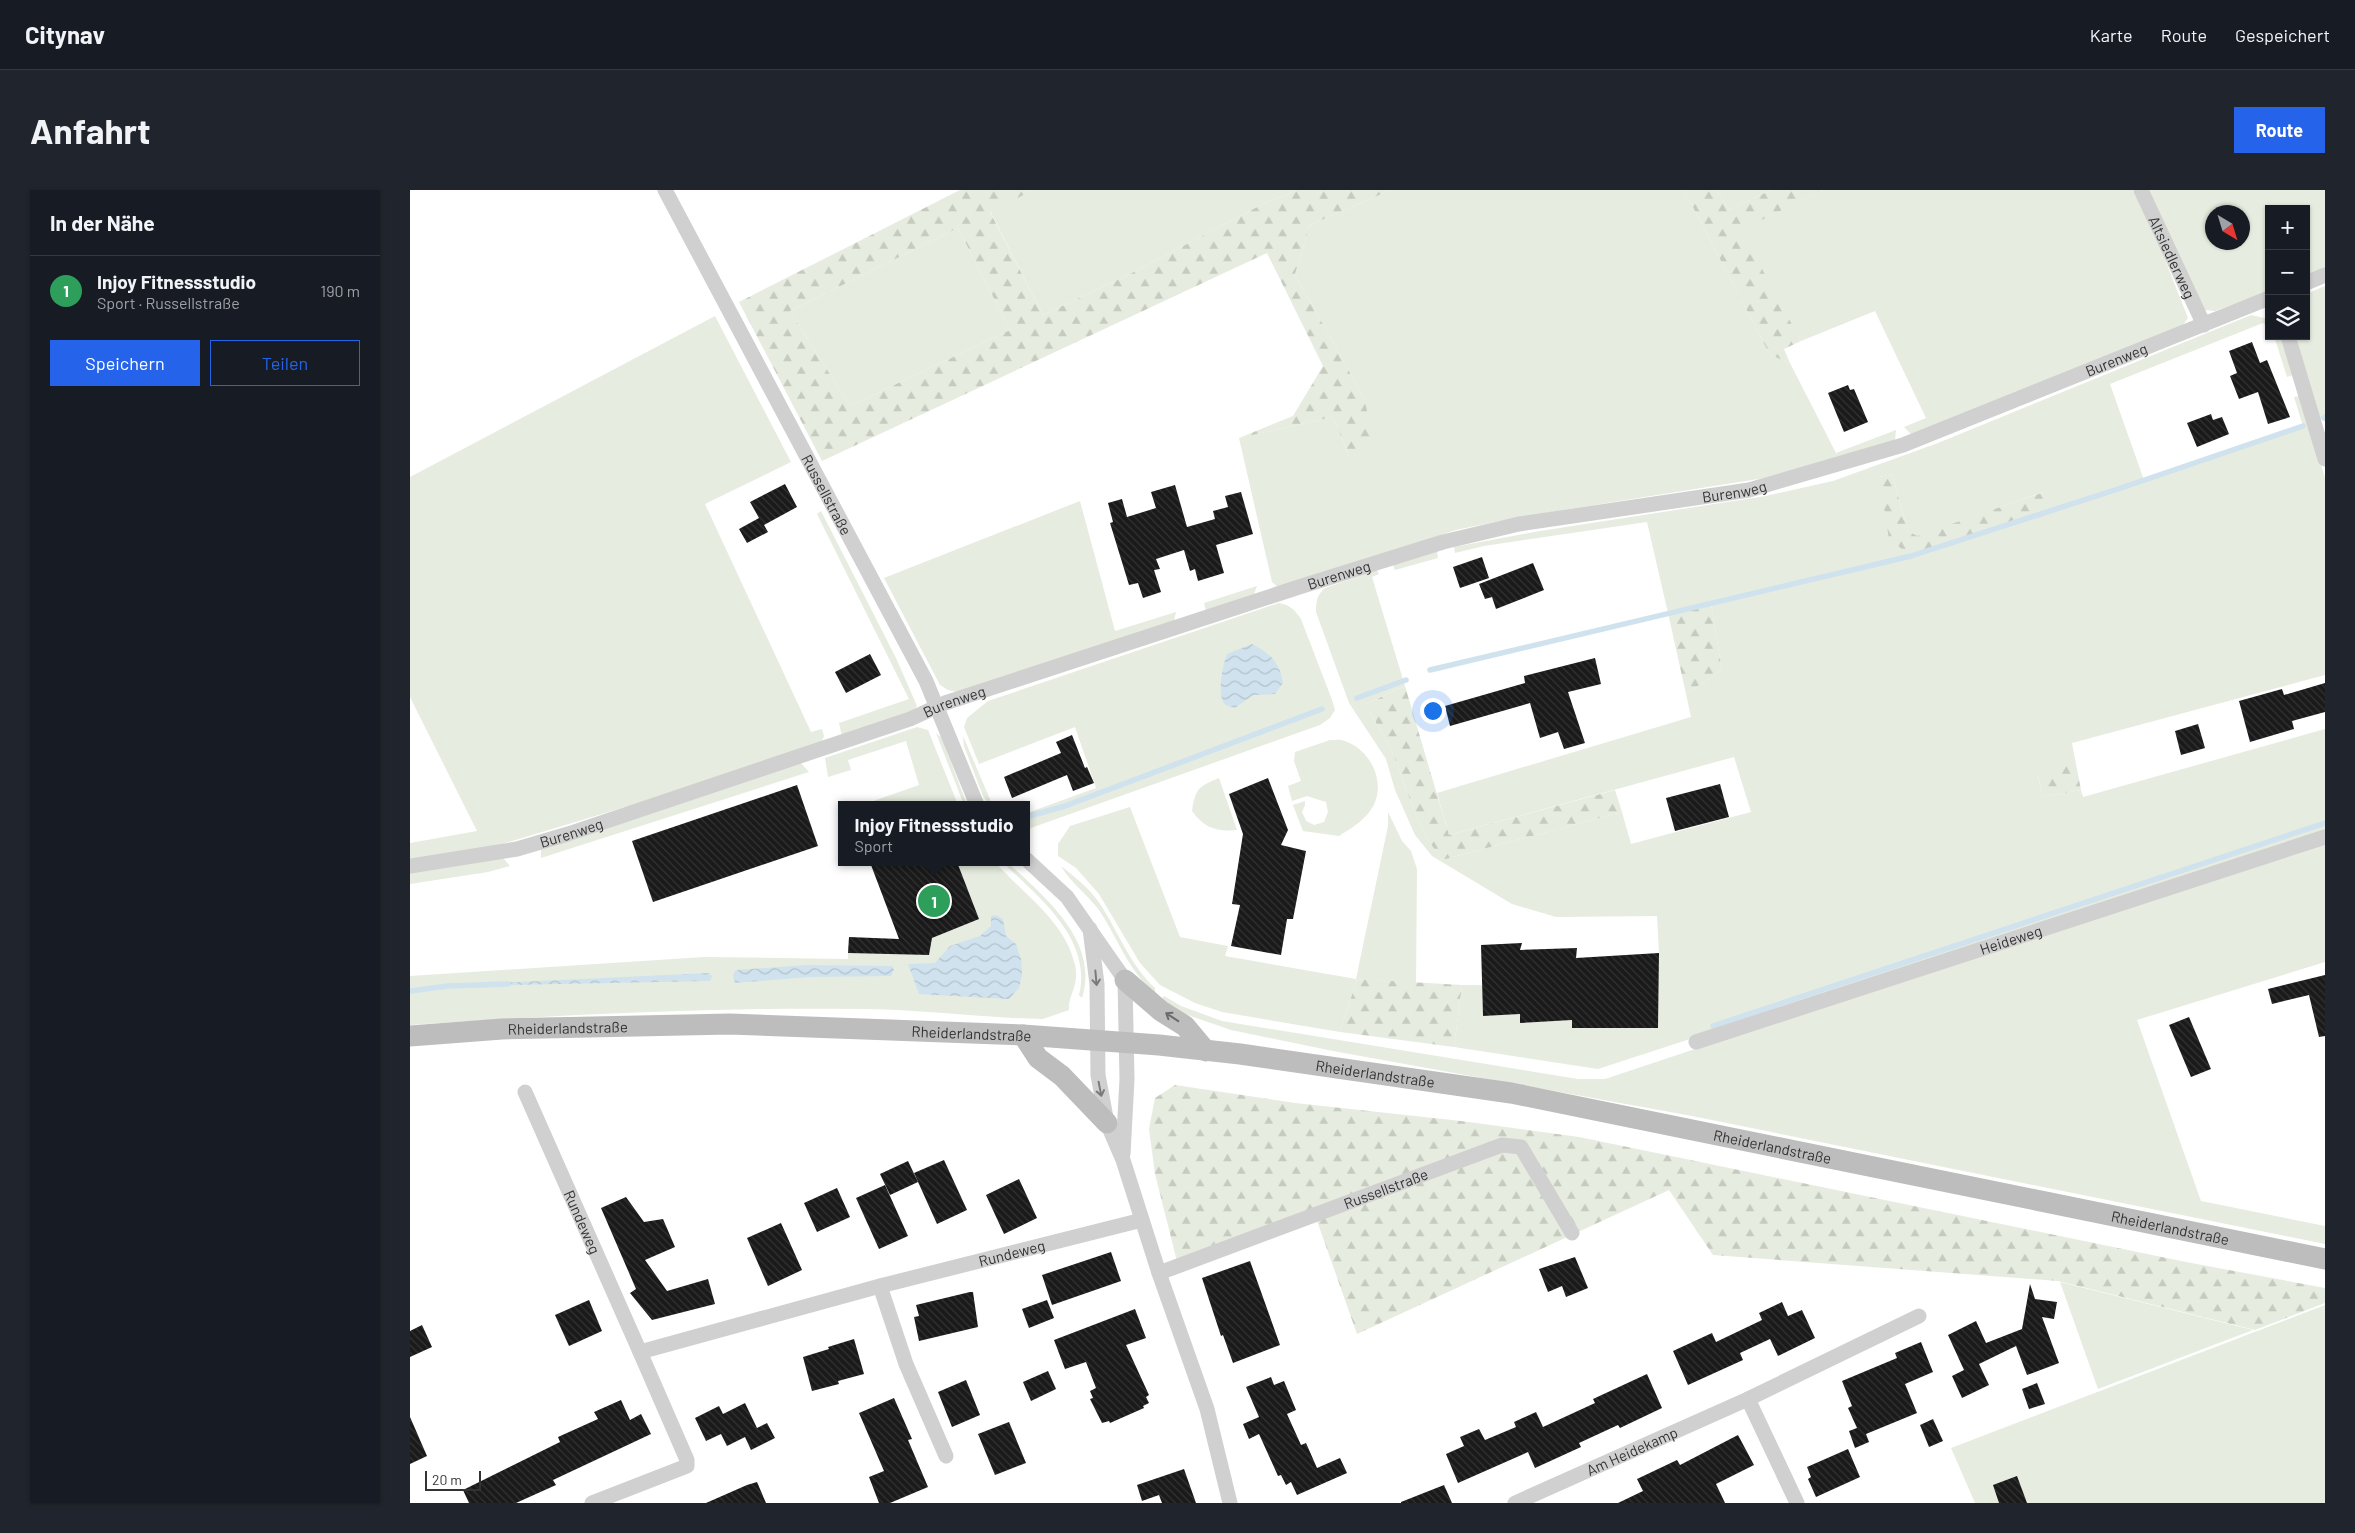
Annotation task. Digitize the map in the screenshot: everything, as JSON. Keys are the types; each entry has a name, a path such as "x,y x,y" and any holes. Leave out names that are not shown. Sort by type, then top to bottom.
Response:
{"main road":[{"path":"1125,980 1185,1026 1206,1051"},
{"name":"Rheiderlandstraße","path":"410,1036 502,1030 730,1024 1023,1035 1206,1051 1511,1093 2325,1260"},
{"path":"1023,1035 1038,1058 1062,1076 1107,1122"}],"street":[{"name":"Russellstraße","path":"665,190 926,681 975,801"},
{"name":"Altsiedlerweg","path":"2141,190 2204,325"},
{"path":"2310,281 2325,275"},
{"name":"Burenweg","path":"410,866 517,849 559,836 910,719 936,707 1290,590 1443,542 1519,524 1749,490 1903,445 2265,300"},
{"path":"2289,340 2325,459"},
{"name":"Heideweg","path":"1696,1042 2325,837"},
{"path":"1030,863 1068,897 1125,980 1126,1079 1123,1160"},
{"path":"1090,929 1097,984 1096,1041 1098,1075 1107,1122 1123,1160 1159,1273 1207,1409 1230,1503"},
{"name":"Rundeweg","path":"525,1092 688,1460 687,1466 592,1503"},
{"name":"Russellstraße","path":"1159,1273 1502,1145 1520,1147 1572,1233"},
{"name":"Rundeweg","path":"640,1352 880,1286 1142,1220"},
{"path":"880,1286 906,1364 946,1456"},
{"name":"Am Heidekamp","path":"1515,1503 1748,1399 1919,1316"},
{"path":"1748,1399 1797,1503"}],"green space":[{"path":"960,190 1033,190 990,212 1043,315 1130,274 1261,205 1297,190 1391,190 1310,225 1295,274 1365,400 1374,450 1350,458 1333,417 1239,438 1293,416 1323,366 1267,253 822,461 739,302","holes":["958,228 1010,330 850,406 790,311"]},
{"path":"1033,190 1297,190 1261,205 1130,274 1043,315 990,211"},
{"path":"1391,190 1684,190 1770,355 1790,363 1836,453 1896,430 1895,441 1795,473 1519,517 1456,530 1279,588 1272,582 1239,438 1333,417 1350,458 1365,400 1295,274 1310,225"},
{"path":"1684,190 1717,190 1729,210 1771,190 1823,190 1741,230 1801,341 1784,349 1790,363 1770,355"},
{"path":"1717,190 1771,190 1729,210"},
{"path":"1823,190 2133,190 2162,252 2188,318 2183,325 1913,436 1904,427 1926,418 1875,311 1801,341 1740,230"},
{"path":"2148,190 2325,190 2325,268 2310,274 2310,205 2265,205 2265,292 2215,311 2204,310"},
{"path":"958,228 1010,330 850,406 790,311"},
{"path":"2325,286 2325,417 2318,420 2297,340 2310,340 2310,292"},
{"path":"2251,315 2265,318 2265,325 2263,323 2110,384 2144,480 2303,426 2294,397 2300,396 2325,478 2325,675 2072,743 2075,759 2038,777 2043,797 2081,790 2083,797 2325,729 2325,832 1598,1069 1454,1047 1462,985 1482,985 1483,1016 1520,1014 1521,1023 1572,1020 1572,1028 1658,1028 1659,953 1657,916 1556,917 1512,904 1432,856 1415,835 1395,790 1386,759 1349,703 1316,612 1320,593 1325,588 1377,570 1379,574 1372,577 1405,686 1366,704 1394,756 1414,811 1426,837 1442,860 1622,812 1631,844 1751,812 1734,757 1449,835 1437,793 1691,717 1686,694 1722,670 1711,604 1668,613 1647,522 1484,546 1455,553 1454,547 1534,532 1766,496 1833,481 1938,443","holes":["1892,474 1908,531 1917,537 2043,492 2048,511 1911,556 1879,477"]},
{"path":"715,316 791,462 705,504 811,732 822,729 824,736 821,743 655,798 492,847 410,859 410,843 477,831 410,697 410,477"},
{"path":"2275,340 2283,340 2293,375 2287,377"},
{"path":"1892,474 1908,531 1917,536 2044,492 2048,512 1911,556 1889,539 1879,477"},
{"path":"1080,501 1115,631 1176,612 1174,621 957,692 948,690 940,685 884,578"},
{"path":"821,511 896,658 917,706 911,713 842,736 839,723 909,699 817,514"},
{"path":"1437,551 1438,558 1395,570 1393,565"},
{"path":"1257,586 1254,594 1206,611 1204,603"},
{"path":"1279,603 1292,608 1301,619 1335,710 1330,718 1320,725 1030,828 1030,812 1096,788 1075,727 979,764 964,727 967,718 988,701"},
{"path":"1711,604 1722,670 1686,694 1668,613"},
{"path":"1405,686 1449,835 1615,790 1622,812 1442,860 1426,837 1414,811 1394,756 1366,704"},
{"path":"917,727 928,730 956,801 873,801 919,785 906,741 848,760 851,770 828,777 825,758"},
{"path":"936,733 942,738 966,801 962,801"},
{"path":"963,736 991,801 987,801 983,796 964,746"},
{"path":"1330,740 1343,740 1355,746 1363,753 1375,771 1378,791 1375,802 1367,815 1339,836 1303,831 1293,805 1305,801 1302,812 1306,821 1314,825 1324,822 1328,812 1326,802 1307,796 1292,801 1288,786 1301,781 1294,761 1295,752"},
{"path":"2075,759 2081,790 2043,797 2038,776"},
{"path":"801,763 809,772 541,858 541,848"},
{"path":"1219,778 1237,830 1212,828 1201,821 1192,811 1199,789"},
{"path":"1130,807 1180,937 1228,946 1225,956 1356,979 1388,826 1388,812 1402,841 1411,851 1417,869 1416,983 1357,979 1340,1032 1222,1012 1195,1003 1160,985 1140,963 1099,894 1076,868 1058,856 1058,844 1070,826"},
{"path":"2325,839 2325,962 2137,1020 2201,1201 2325,1226 2325,1244 1692,1116 1333,1051 1231,1030 1179,1012 1162,999 1164,996 1181,1006 1222,1021 1578,1079 1605,1079"},
{"path":"503,858 510,866 488,872 410,884 410,873"},
{"path":"959,866 999,866 1053,922 1070,949 1075,965 1076,979 1069,1010 1043,1019 882,1009 747,1009 634,1012 410,1025 410,976 704,957 848,959 848,953 929,955 932,938 979,919"},
{"path":"1006,866 1011,866 1052,905 1076,939 1083,957 1085,977 1082,998 1079,995 1081,975 1078,955 1070,937 1046,904"},
{"path":"1061,866 1092,893 1132,959 1155,988 1155,993 1145,984 1130,964 1099,910"},
{"path":"1357,979 1462,985 1454,1047 1340,1032"},
{"path":"1175,1085 1295,1103 1461,1121 1579,1137 2186,1262 2325,1288 2325,1303 2255,1330 2058,1281 1713,1255 1669,1190 1357,1334 1316,1218 1179,1269 1155,1174 1149,1129 1155,1098"},
{"path":"2060,1282 2253,1330 2098,1389"},
{"path":"2325,1305 2325,1503 1975,1503 1951,1448"}],"water":[{"path":"1252,644 1269,655 1277,664 1283,683 1275,694 1253,695 1235,708 1226,705 1222,699 1221,686 1222,671 1227,654"},
{"path":"996,915 1003,919 1006,936 1016,944 1021,959 1022,975 1019,988 1009,999 919,994 908,964 935,963 950,946 980,936 991,926 991,916"},
{"path":"806,965 892,966 894,970 891,976 809,977 735,983 733,975 736,970"},
{"path":"709,973 712,976 710,981 502,985 500,983"}],"building":[{"path":"2252,342 2260,363 2267,360 2290,417 2268,424 2258,392 2239,399 2230,376 2237,373 2229,351"},
{"path":"1848,385 1850,390 1854,389 1868,422 1844,432 1828,393"},
{"path":"2211,414 2213,420 2222,417 2229,434 2197,447 2187,423"},
{"path":"785,484 797,507 764,525 768,532 747,543 739,529 759,518 750,502"},
{"path":"1175,485 1187,527 1215,519 1213,511 1228,507 1225,496 1241,492 1253,534 1216,545 1224,573 1198,581 1195,569 1190,571 1184,550 1156,559 1160,569 1154,570 1161,592 1143,598 1138,583 1129,585 1110,523 1113,522 1108,503 1122,499 1127,517 1156,508 1151,492"},
{"path":"1482,557 1489,578 1460,588 1453,567"},
{"path":"1533,563 1544,590 1496,609 1492,597 1485,599 1479,584"},
{"path":"870,654 881,675 846,693 835,672"},
{"path":"1595,658 1601,684 1568,692 1585,743 1564,749 1558,732 1540,738 1530,703 1450,726 1445,706 1525,683 1524,676"},
{"path":"2325,683 2325,712 2292,721 2294,729 2250,742 2239,701 2282,689 2284,695"},
{"path":"2198,724 2205,748 2181,755 2175,731"},
{"path":"1072,735 1085,768 1087,767 1094,783 1073,791 1067,775 1012,798 1004,777 1061,753 1056,742"},
{"path":"1268,778 1288,830 1281,845 1306,851 1293,919 1287,919 1281,955 1231,946 1240,905 1232,904 1243,834 1229,794"},
{"path":"1720,784 1729,817 1675,831 1666,798"},
{"path":"797,785 818,846 653,902 632,841"},
{"path":"871,866 959,866 979,919 932,938 929,955 848,953 849,937 899,939"},
{"path":"1522,943 1520,950 1577,948 1576,958 1659,953 1658,1028 1572,1028 1572,1020 1520,1023 1520,1014 1483,1016 1481,945"},
{"path":"2325,975 2325,1036 2319,1037 2309,995 2272,1004 2268,989"},
{"path":"2189,1017 2211,1069 2191,1077 2169,1025"},
{"path":"944,1160 967,1210 937,1224 914,1173"},
{"path":"908,1161 918,1182 890,1195 880,1174"},
{"path":"1019,1179 1037,1218 1004,1234 986,1195"},
{"path":"885,1185 908,1236 879,1249 856,1198"},
{"path":"837,1188 850,1217 817,1232 804,1203"},
{"path":"626,1197 644,1222 663,1219 675,1247 645,1260 667,1291 708,1279 715,1304 652,1320 630,1293 636,1289 601,1208"},
{"path":"781,1223 802,1270 768,1286 747,1238"},
{"path":"1111,1252 1121,1281 1052,1305 1042,1275"},
{"path":"1575,1257 1588,1288 1566,1297 1562,1286 1548,1292 1539,1269"},
{"path":"1250,1261 1280,1345 1233,1363 1223,1335 1221,1336 1202,1278"},
{"path":"2030,1284 2035,1299 2057,1302 2054,1319 2042,1317 2059,1363 2027,1375 2016,1346 1979,1364 1989,1385 1962,1398 1952,1376 1964,1370 1948,1335 1976,1321 1986,1343 2022,1329"},
{"path":"973,1292 978,1327 919,1341 914,1317 919,1316 916,1305"},
{"path":"589,1300 602,1331 569,1346 555,1315"},
{"path":"1047,1300 1054,1318 1029,1328 1022,1309"},
{"path":"1782,1302 1788,1316 1802,1310 1815,1338 1778,1356 1770,1339 1740,1353 1743,1360 1688,1385 1673,1351 1712,1333 1716,1342 1762,1320 1759,1313"},
{"path":"1135,1309 1146,1338 1126,1345 1149,1395 1146,1397 1149,1403 1143,1406 1144,1408 1110,1423 1109,1421 1102,1423 1090,1399 1093,1398 1090,1391 1096,1388 1086,1362 1065,1369 1054,1340"},
{"path":"422,1325 432,1347 410,1357 410,1331"},
{"path":"854,1339 864,1374 838,1381 839,1384 812,1391 803,1357"},
{"path":"1921,1342 1933,1372 1905,1384 1917,1413 1866,1434 1869,1442 1855,1448 1849,1431 1857,1428 1848,1408 1852,1406 1842,1381 1897,1358 1895,1353"},
{"path":"1048,1371 1056,1389 1031,1401 1023,1382"},
{"path":"1647,1374 1662,1408 1620,1428 1618,1425 1579,1443 1581,1447 1535,1468 1528,1452 1458,1483 1446,1454 1464,1446 1460,1437 1479,1429 1485,1440 1516,1427 1514,1422 1536,1412 1543,1427 1595,1403 1593,1399"},
{"path":"1271,1377 1274,1385 1284,1381 1296,1410 1287,1414 1301,1445 1306,1443 1317,1468 1340,1458 1347,1473 1297,1495 1291,1482 1286,1485 1281,1475 1278,1476 1259,1434 1249,1439 1243,1424 1259,1417 1246,1387"},
{"path":"966,1380 980,1415 952,1427 938,1392"},
{"path":"2037,1383 2045,1404 2029,1409 2022,1389"},
{"path":"894,1398 912,1439 908,1440 928,1487 890,1503 879,1503 869,1477 884,1471 859,1413"},
{"path":"621,1400 630,1420 641,1414 651,1434 553,1480 556,1485 516,1503 469,1503 463,1490 560,1442 558,1437 598,1419 594,1412"},
{"path":"745,1403 757,1428 767,1423 775,1438 751,1450 745,1437 727,1446 721,1434 706,1441 695,1418 719,1406 723,1414"},
{"path":"410,1417 427,1456 410,1464"},
{"path":"1933,1419 1943,1441 1929,1447 1920,1425"},
{"path":"1009,1422 1026,1463 995,1475 978,1434"},
{"path":"1738,1435 1754,1465 1716,1484 1725,1503 1618,1503 1643,1491 1637,1479 1677,1460 1680,1465"},
{"path":"1848,1449 1860,1477 1816,1497 1808,1479 1811,1477 1807,1467"},
{"path":"1184,1469 1196,1503 1162,1503 1159,1495 1142,1501 1137,1485"},
{"path":"2017,1476 2027,1503 1999,1503 1993,1485"},
{"path":"757,1482 766,1503 706,1503 747,1485"},
{"path":"1444,1485 1452,1503 1401,1503 1401,1502"}],"waterway":[{"path":"1430,670 1911,556 2121,488 2303,426"},
{"path":"1357,698 1406,680"},
{"path":"1030,816 1065,806 1322,709"},
{"path":"1713,1026 2325,823"},
{"path":"410,991 448,986 508,984"}],"place":[{"name":"Injoy Fitnessstudio","path":"934,901"}]}
